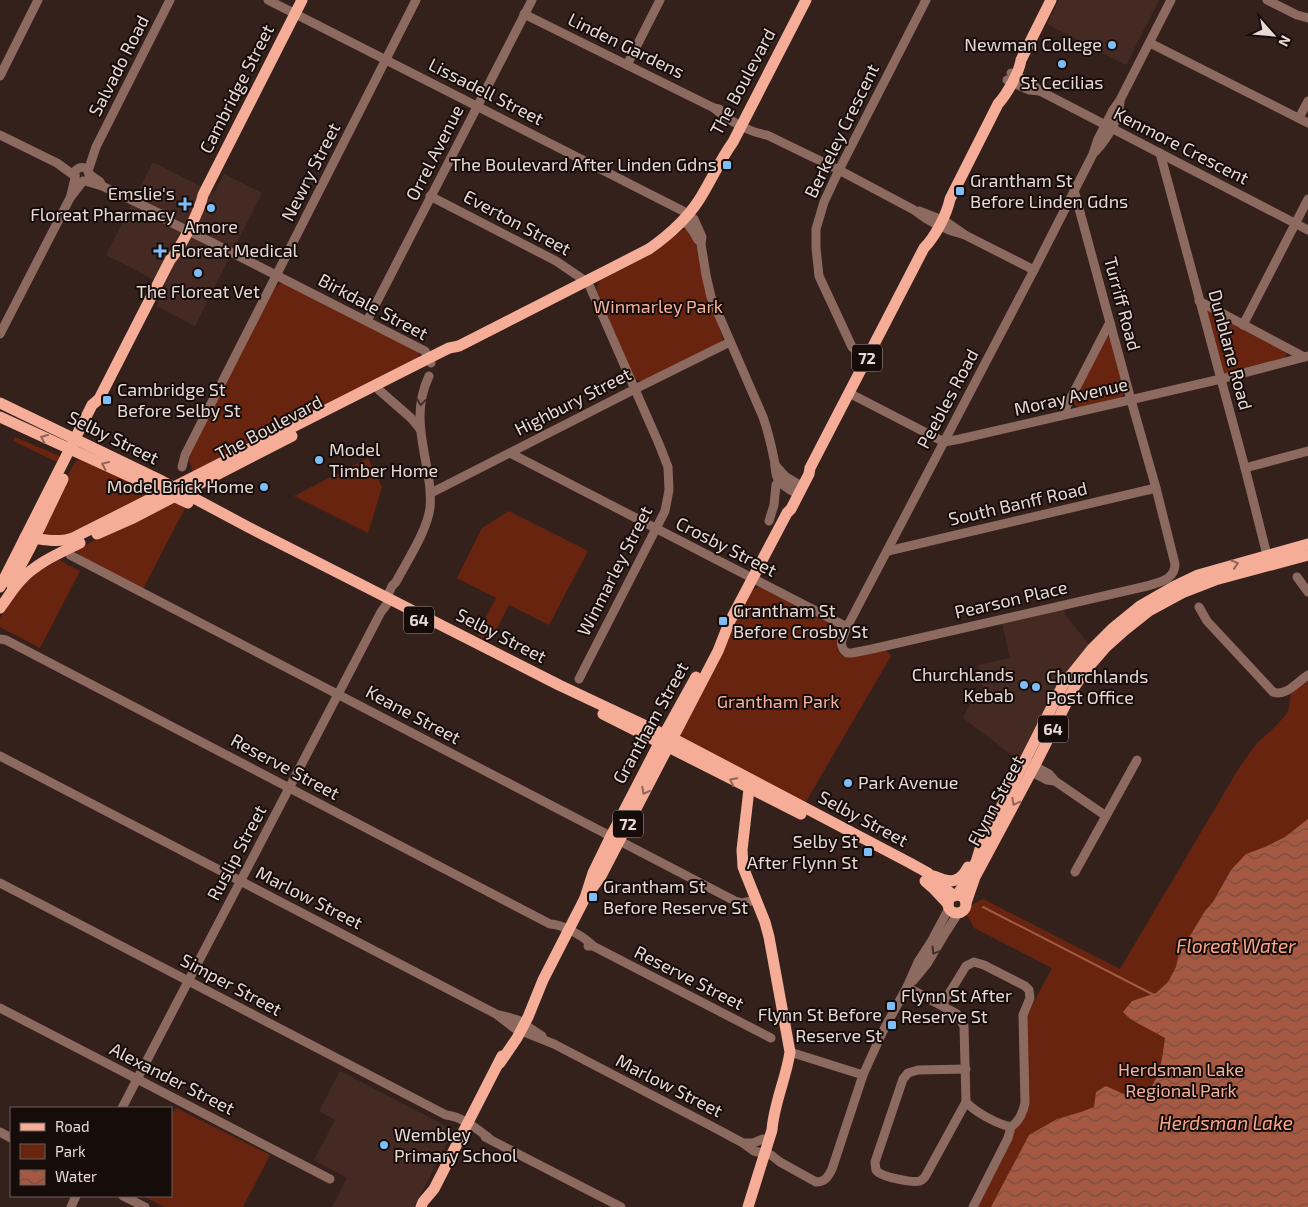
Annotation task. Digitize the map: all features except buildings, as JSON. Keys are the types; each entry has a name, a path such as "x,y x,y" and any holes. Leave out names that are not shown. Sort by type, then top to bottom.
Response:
{"main road":[{"name":"Cambridge Street","path":"0,604 30,537 75,446 99,408 99,399 170,260 171,252 186,228 197,202 203,194 302,0"},
{"name":"The Boulevard","path":"0,608 28,572 98,526 174,492 379,389 430,361 449,348 458,346 586,282 649,249 666,237 688,216 699,201 724,153 733,142 740,122 799,0"},
{"name":"The Boulevard","path":"740,122 806,0"},
{"name":"Grantham Street","path":"428,1207 434,1189 585,898 593,873 615,839 665,741 718,651 729,624 786,513 791,509 799,489 809,474 810,468 849,392 924,248 930,242 938,222 948,207 950,199 998,104 1003,98 1011,78 1020,67 1021,60 1051,0"},
{"name":"Selby Street","path":"0,403 75,446"},
{"name":"Selby Street","path":"0,417 75,446 174,492 222,520 386,603 928,873 955,903"},
{"name":"Cambridge Street","path":"1,582 30,537"},
{"name":"The Boulevard","path":"30,537 68,544"},
{"name":"64","path":"1267,555 1308,544"},
{"name":"Flynn Street","path":"955,903 975,877 1028,766 1046,716 1063,685 1092,649 1113,628 1140,606 1173,587 1198,575 1267,555"},
{"name":"Flynn Street","path":"955,903 978,859 980,849 1075,686 1086,670 1113,640 1149,611 1184,592 1215,580 1308,555"},
{"path":"1046,716 1054,715 1066,704"},
{"name":"Selby Street","path":"751,785 906,868 955,903"},
{"path":"742,1207 772,1130 773,1118 790,1052 769,937 742,860 751,785"},
{"name":"64","path":"928,873 946,881 955,880 965,872 980,849"},
{"path":"748,1207 760,1169 766,1128 773,1118"},
{"name":"Grantham Street","path":"420,1207 434,1189"}],"street":[{"path":"0,76 38,0"},
{"name":"Salvado Road","path":"0,334 170,0"},
{"name":"Lissadell Street","path":"268,0 680,210 688,216"},
{"name":"Newry Street","path":"182,467 185,455 416,0"},
{"name":"Orrel Avenue","path":"367,321 532,0"},
{"path":"627,65 660,0"},
{"name":"Berkeley Crescent","path":"868,356 852,347 819,276 816,229 824,202 839,170 926,0"},
{"name":"Peebles Road","path":"852,653 847,653 841,648 841,642 847,627 1093,154 1104,142 1108,126 1119,113 1120,100 1171,0"},
{"path":"1267,0 1308,24"},
{"name":"Linden Gardens","path":"524,14 714,108 721,114 762,130 767,135 1034,270"},
{"path":"1297,16 1308,18"},
{"path":"1150,43 1304,121 1308,101"},
{"name":"Kenmore Crescent","path":"1011,78 1032,84 1040,91 1308,230"},
{"name":"Birkdale Street","path":"0,135 100,182 102,186 168,221 203,234 213,243 425,351 430,361"},
{"name":"Dunblane Road","path":"1160,153 1267,555"},
{"name":"Turriff Road","path":"1074,190 1156,488 1175,564 1174,572"},
{"name":"Everton Street","path":"430,196 556,261 586,282"},
{"path":"1243,324 1308,199"},
{"path":"688,216 694,219 702,237 701,244 711,297 770,437 775,474 779,481 799,489"},
{"name":"Winmarley Street","path":"579,679 665,511 669,490 668,468 659,444 590,287 586,282"},
{"path":"1200,301 1306,356"},
{"path":"1062,415 1110,322"},
{"name":"Highbury Street","path":"431,493 730,342"},
{"name":"Moray Avenue","path":"944,442 1221,379 1306,356"},
{"name":"Ruslip Street","path":"123,1107 339,695 386,603 392,586 396,582 425,527 430,509 431,493 420,429 420,414 422,395 429,376"},
{"path":"379,389 411,418 420,429"},
{"path":"849,392 944,442"},
{"path":"1245,468 1308,451"},
{"name":"Crosby Street","path":"510,452 847,627"},
{"path":"775,464 786,478 799,489"},
{"path":"769,521 774,506 776,485 779,481"},
{"name":"South Banff Road","path":"888,551 1156,488"},
{"name":"Keane Street","path":"68,544 70,555 615,839 735,901 742,903 756,900"},
{"name":"Pearson Place","path":"852,653 1147,586 1168,578 1174,572"},
{"path":"1297,577 1308,592"},
{"path":"1199,607 1207,621 1271,690 1277,693 1284,693 1308,675"},
{"name":"Reserve Street","path":"2,638 550,924 556,924 567,933 588,941 593,946 771,1038"},
{"name":"Marlow Street","path":"0,756 520,1026 743,1143 754,1151 762,1153"},
{"path":"1075,872 1137,760"},
{"path":"1028,766 1049,774 1055,781 1106,816"},
{"name":"Simper Street","path":"0,884 446,1115 452,1116 467,1126 478,1129 489,1138 621,1207"},
{"name":"Flynn Street","path":"762,1153 771,1155 816,1182 825,1180 832,1170 863,1076 883,1030 908,987 927,964 946,932 955,903"},
{"path":"942,1005 966,966 974,962 984,965 1025,986 1029,990 1030,998 1023,1015 1025,1103 1017,1122 1010,1126 1004,1126 973,1109 966,1102"},
{"path":"908,987 957,1014 964,1026 966,1069 966,1102 926,1176 921,1181 890,1177 876,1170 875,1162 903,1079 908,1072 966,1069"},
{"name":"Alexander Street","path":"0,1008 330,1179"},
{"path":"790,1052 863,1076"},
{"path":"973,1207 1008,1138 1010,1126"},
{"path":"743,1143 753,1143 763,1139"},
{"path":"760,1169 769,1164 780,1162"},
{"path":"125,1197 144,1207"}],"shaded area":[{"name":"Newman College","path":"1059,0 1159,0 1126,65 1047,24"},
{"path":"153,162 214,193 224,174 262,193 195,326 156,306 166,286 106,255"},
{"path":"1063,606 1066,616 1096,653 1029,766 963,718 970,704 984,694 978,665 1010,658 1001,619"},
{"name":"Wembley Primary School","path":"340,1071 454,1130 414,1207 332,1207 347,1178 314,1160 335,1120 319,1111"}],"green space":[{"name":"Winmarley Park","path":"682,230 687,230 695,240 704,282 723,338 721,342 645,381 639,380 633,376 597,291 598,286 602,279 654,251"},
{"path":"286,283 418,351 417,361 193,472 188,457 274,288"},
{"path":"1209,310 1286,350 1286,357 1282,360 1228,374 1224,373 1206,312"},
{"path":"1107,336 1110,337 1125,392 1121,398 1082,408 1078,407 1075,405 1074,399"},
{"path":"15,437 59,455 57,462 13,441"},
{"path":"368,458 382,487 368,533 294,496"},
{"path":"81,459 148,489 149,494 69,537 46,535 44,526 74,463"},
{"path":"173,504 178,504 185,508 143,589 86,559 76,550 81,547"},
{"path":"509,511 588,551 549,625 509,605 490,642 477,635 496,598 457,578 482,528"},
{"path":"59,560 80,571 40,648 0,627 0,618 17,591 39,571"},
{"name":"Grantham Park","path":"758,587 837,627 839,633 837,650 842,656 849,658 886,650 891,656 804,805 684,739 680,733 752,590"},
{"name":"Herdsman Lake","path":"1308,681 1308,1207 975,1207 1027,1107 1027,1015 1052,968 974,928 964,909 983,899 1120,969 1239,768 1257,743 1288,712 1291,693"},
{"path":"176,1108 270,1155 243,1207 165,1207 145,1197 172,1197 172,1114"}],"water":[{"name":"Herdsman Lake","path":"1308,819 1308,1207 991,1207 1029,1135 1057,1119 1094,1107 1096,1092 1106,1086 1128,1096 1145,1095 1150,1089 1160,1069 1165,1038 1130,1019 1123,1012 1132,1001 1156,993 1168,982 1176,967 1179,954 1205,911 1213,902 1231,870 1246,854 1285,837"}],"waterway":[{"path":"983,907 1154,995"}],"place":[{"name":"Newman College","path":"1112,45"},
{"name":"St Cecilias","path":"1062,64"},
{"name":"The Boulevard After Linden Gdns","path":"727,165"},
{"name":"Grantham St Before Linden Gdns","path":"960,191"},
{"name":"Emslie's Floreat Pharmacy","path":"185,204"},
{"name":"Amore","path":"211,208"},
{"name":"Floreat Medical","path":"160,251"},
{"name":"The Floreat Vet","path":"198,273"},
{"name":"Cambridge St Before Selby St","path":"107,400"},
{"name":"Model Timber Home","path":"319,460"},
{"name":"Model Brick Home","path":"264,487"},
{"name":"Grantham St Before Crosby St","path":"723,621"},
{"name":"Churchlands Kebab","path":"1024,685"},
{"name":"Churchlands Post Office","path":"1036,687"},
{"name":"Park Avenue","path":"848,783"},
{"name":"Selby St After Flynn St","path":"868,852"},
{"name":"Grantham St Before Reserve St","path":"593,897"},
{"name":"Flynn St After Reserve St","path":"891,1006"},
{"name":"Flynn St Before Reserve St","path":"892,1025"},
{"name":"Wembley Primary School","path":"384,1145"}],"water label":[{"name":"Floreat Water","path":"1236,946"}],"park label":[{"name":"Herdsman Lake Regional Park","path":"1181,1080"}]}
